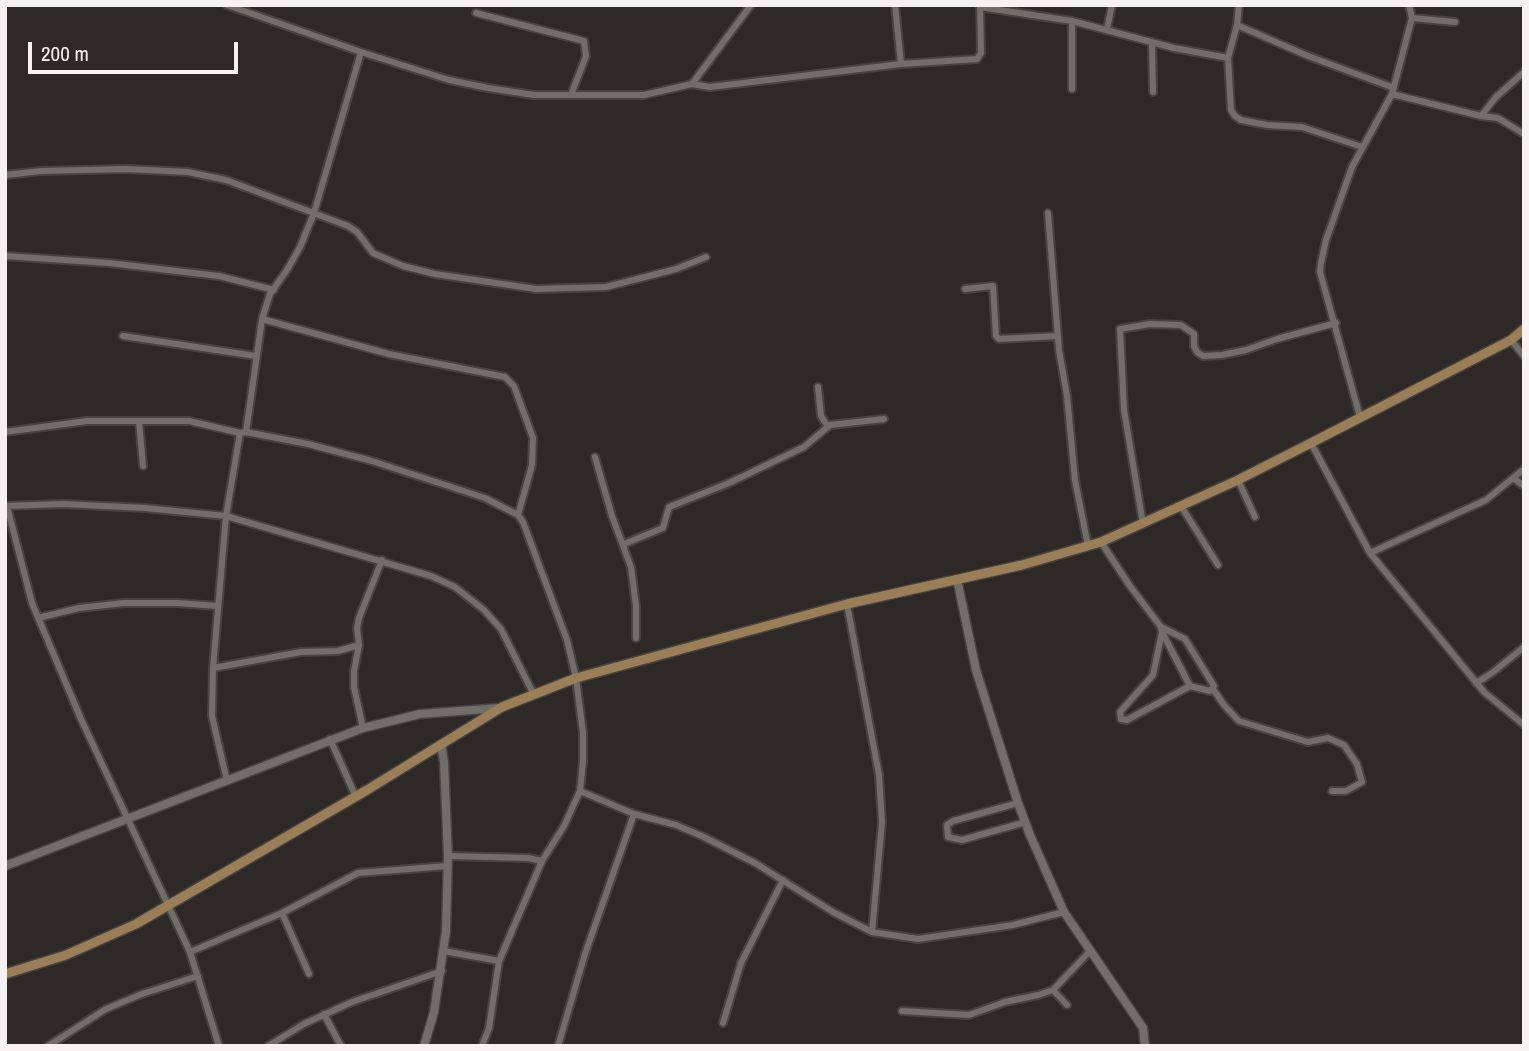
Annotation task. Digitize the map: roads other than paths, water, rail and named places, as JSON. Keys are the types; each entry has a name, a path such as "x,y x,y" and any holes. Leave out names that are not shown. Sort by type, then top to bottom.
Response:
{"main road":[{"path":"5,975 102,940 169,905 356,797 502,708 576,678 847,604 1022,565 1101,542 1238,480 1511,340 1524,329"}],"street":[{"path":"227,5 449,80 534,95 644,95 692,84 710,88 901,64 977,59 980,57 979,6 1072,20 1152,42 1228,58"},
{"path":"692,84 751,5"},
{"path":"895,5 901,64"},
{"path":"1107,29 1112,5"},
{"path":"1239,5 1237,25 1228,58 1231,110 1241,120 1302,127 1362,147"},
{"path":"1360,417 1320,272 1326,240 1362,147 1393,91 1412,18 1409,6 1401,5"},
{"path":"476,13 584,41 586,57 571,94"},
{"path":"1412,18 1454,22"},
{"path":"1072,20 1072,89"},
{"path":"1237,25 1393,91 1481,116 1498,118 1524,134"},
{"path":"1152,42 1153,92"},
{"path":"227,781 212,716 217,606 226,516 262,319 270,294 300,247 314,213 361,52"},
{"path":"1481,116 1496,97 1524,72"},
{"path":"5,175 41,171 126,169 188,172 242,185 348,226 365,241 373,253 403,265 435,274 536,289 606,288 676,269 706,257"},
{"path":"1048,213 1058,336 1075,480 1088,546"},
{"path":"5,256 109,263 219,276 274,290"},
{"path":"965,289 993,286 996,336 999,339 1058,336"},
{"path":"262,319 389,354 505,377 514,386 522,403 533,439 531,465 518,515"},
{"path":"1143,524 1124,410 1120,329 1150,324 1181,325 1194,334 1194,346 1203,356 1240,351 1336,323"},
{"path":"123,336 256,356"},
{"path":"1511,340 1524,356"},
{"path":"818,387 821,416 828,426"},
{"path":"624,544 663,528 669,507 729,483 804,447 830,425 884,419"},
{"path":"5,432 87,421 189,421 308,444 372,461 485,498 518,515 523,522 567,640 576,678 583,733 580,791 564,826 542,861 499,961 489,1028 482,1046"},
{"path":"139,421 143,466"},
{"path":"1311,443 1370,553 1476,683 1524,725"},
{"path":"595,457 612,516 631,567 636,606 636,638"},
{"path":"1370,553 1486,500 1524,469"},
{"path":"1513,478 1524,486"},
{"path":"1238,480 1255,517"},
{"path":"219,1046 190,952 127,821 38,618 6,506 63,504 131,507 226,516 431,576 455,587 485,610 501,629 534,695"},
{"path":"1181,506 1219,565"},
{"path":"1101,542 1162,630 1190,686"},
{"path":"363,728 354,687 359,618 382,560"},
{"path":"957,579 976,670 1018,803 1064,912 1143,1028 1146,1046"},
{"path":"38,618 79,608 124,603 217,606"},
{"path":"847,604 880,787 883,822 872,932"},
{"path":"1162,630 1153,675 1120,712 1121,719 1127,720 1190,686 1210,691 1213,689"},
{"path":"1162,630 1183,637 1214,686 1213,689 1239,721 1308,742 1328,738 1344,745 1357,764 1362,782 1346,791 1332,791"},
{"path":"213,668 301,652 338,651 359,645"},
{"path":"1476,683 1524,647"},
{"path":"5,866 363,728 420,714 502,708"},
{"path":"330,739 356,797"},
{"path":"424,1046 434,1012 444,951 448,856 441,744"},
{"path":"580,791 634,814 676,825 704,837 872,932 918,939 1001,927 1064,912"},
{"path":"1018,803 953,821 947,825 948,837 962,840 1026,822"},
{"path":"558,1046 585,954 634,814"},
{"path":"448,856 528,858 542,861"},
{"path":"190,952 282,913 358,873 447,866"},
{"path":"723,1023 741,963 783,880"},
{"path":"282,913 309,974"},
{"path":"444,951 499,961"},
{"path":"902,1011 969,1015 1005,1002 1053,990 1089,952"},
{"path":"271,1045 324,1014 442,971"},
{"path":"48,1046 106,1009 198,976"},
{"path":"1053,990 1067,1005"},
{"path":"324,1014 341,1046"}]}
